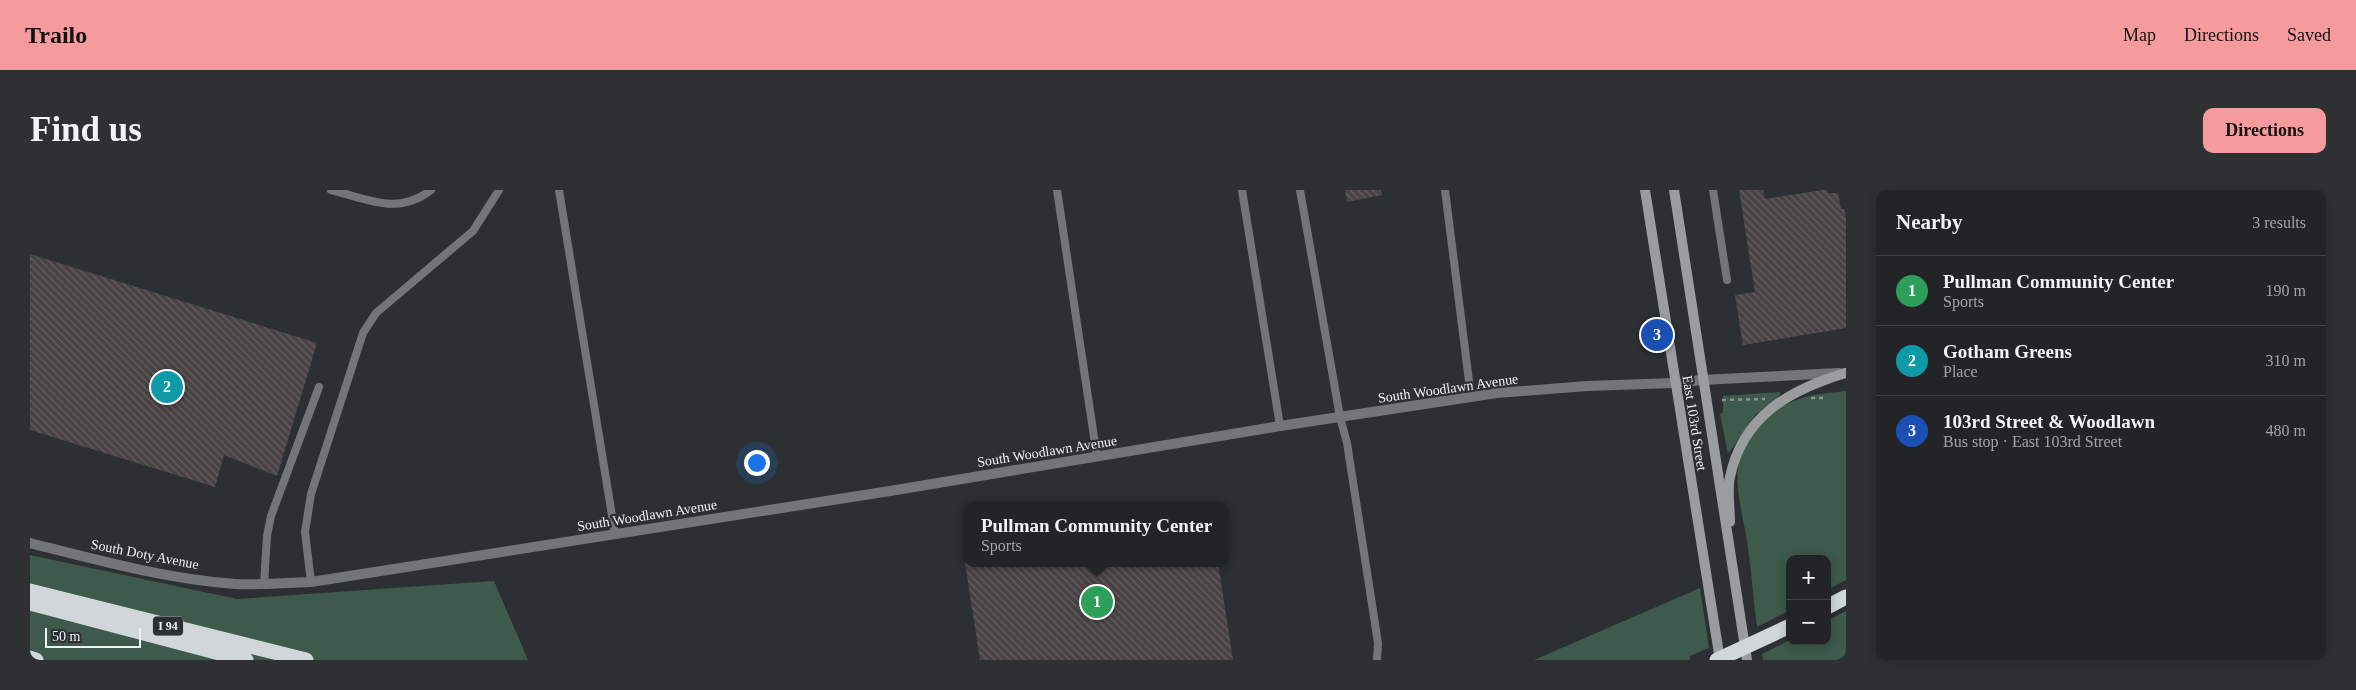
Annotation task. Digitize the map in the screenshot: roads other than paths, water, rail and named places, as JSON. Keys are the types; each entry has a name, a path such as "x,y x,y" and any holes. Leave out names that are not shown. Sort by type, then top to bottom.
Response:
{"highway":[{"name":"I 94","path":"30,591 306,660"},
{"path":"1831,605 1846,598"},
{"path":"30,603 246,660"},
{"path":"1719,660 1784,628"},
{"path":"30,658 36,660"}],"main road":[{"name":"East 103rd Street","path":"1645,190 1719,660"},
{"name":"East 103rd Street","path":"1674,190 1747,660"},
{"path":"1731,561 1729,478 1737,453 1751,428 1767,409 1788,396 1816,382 1846,373"}],"street":[{"name":"South Woodlawn Avenue","path":"260,584 311,582 1471,397 1587,386 1846,373"},
{"name":"South Doty Avenue","path":"30,543 174,576 214,582 260,584"}],"lane":[{"path":"331,190 392,205 405,204 416,200 431,190"},
{"path":"311,582 305,532 311,494 362,333 376,313 473,231 499,190"},
{"path":"559,190 615,534"},
{"path":"1056,190 1097,457"},
{"path":"1242,190 1280,426"},
{"path":"1300,190 1340,417 1347,443 1377,634 1378,660"},
{"path":"1445,190 1471,397"},
{"path":"1713,190 1727,280"},
{"path":"260,584 266,536 271,516 319,387"}],"place":[{"name":"103rd Street & Woodlawn","path":"1657,335"},
{"name":"Gotham Greens","path":"167,387"},
{"name":"Pullman Community Center","path":"1097,602"}]}
